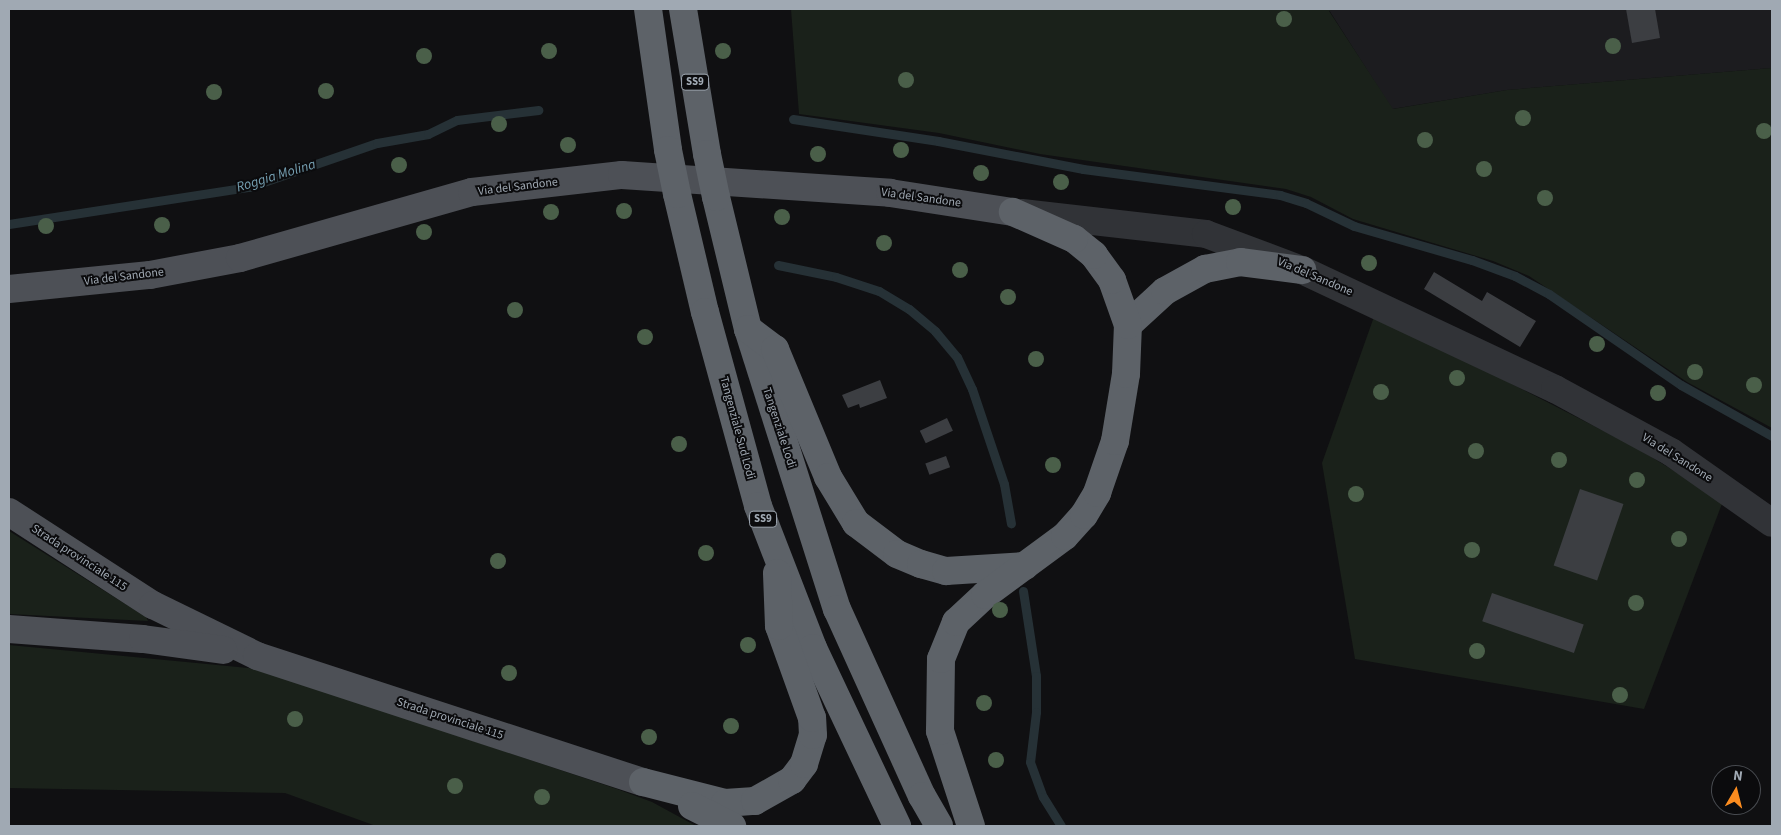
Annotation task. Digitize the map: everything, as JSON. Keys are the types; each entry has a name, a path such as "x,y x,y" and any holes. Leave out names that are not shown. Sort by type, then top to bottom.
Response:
{"highway":[{"name":"Tangenziale Sud Lodi","path":"648,9 668,150 677,194 713,340 758,506 778,561 851,733 897,826"},
{"name":"Tangenziale Lodi","path":"683,9 707,154 748,329 837,609 922,796 939,826"},
{"path":"972,826 940,732 941,659 956,622 985,595 1065,536 1084,515 1096,493 1115,440 1126,374 1128,325 1112,280 1094,255 1074,239 1013,212"},
{"path":"1128,325 1165,291 1204,269 1240,262 1302,270"},
{"path":"748,329 775,349 828,477 856,523 896,554 946,571 1025,566"},
{"path":"643,782 725,803 755,801 792,780 804,764 814,735 812,718 779,626 776,596 778,561"},
{"path":"643,782 732,826"}],"main road":[{"name":"Via del Sandone","path":"9,288 150,275 222,262 472,192 622,175 890,193 1013,212"},
{"name":"Strada provinciale 115","path":"9,512 153,605 257,656 643,782"},
{"name":"Strada provinciale 115","path":"9,629 143,640 257,656"}],"street":[{"name":"Via del Sandone","path":"1013,212 1206,234 1302,270 1556,389 1663,447 1772,524"}],"shaded area":[{"path":"791,9 1335,9 1329,11 1393,109 1507,90 1772,68 1772,428 1687,382 1529,276 1493,261 1353,219 1311,197 1286,189 1040,154 939,133 799,114"},
{"path":"1772,9 1772,68 1507,90 1392,109 1329,10"},
{"path":"1375,314 1635,447 1723,501 1644,709 1355,659 1322,463"},
{"path":"9,531 146,617 148,621 9,614"},
{"path":"9,645 259,669 617,789 652,802 696,826 376,826 285,793 9,788"}],"building":[{"path":"1626,9 1655,9 1660,38 1632,43"},
{"path":"1434,272 1482,301 1487,292 1536,321 1520,347 1424,289"},
{"path":"880,380 887,398 860,408 859,404 848,408 842,395"},
{"path":"947,418 953,431 926,443 920,431"},
{"path":"946,456 950,467 929,475 925,464"},
{"path":"1580,489 1623,504 1597,581 1554,566"},
{"path":"1492,593 1584,625 1574,653 1482,621"}],"waterway":[{"name":"Roggia Molina","path":"9,224 249,187 377,143 428,134 457,120 538,110"},
{"path":"793,119 938,141 1083,169 1280,195 1306,203 1354,226 1472,260 1515,276 1549,294 1681,385 1772,436"},
{"path":"778,265 836,277 879,291 909,309 935,331 957,357 972,389 1004,484 1011,523"},
{"path":"1023,591 1036,676 1036,712 1030,762 1043,797 1061,826"}]}
